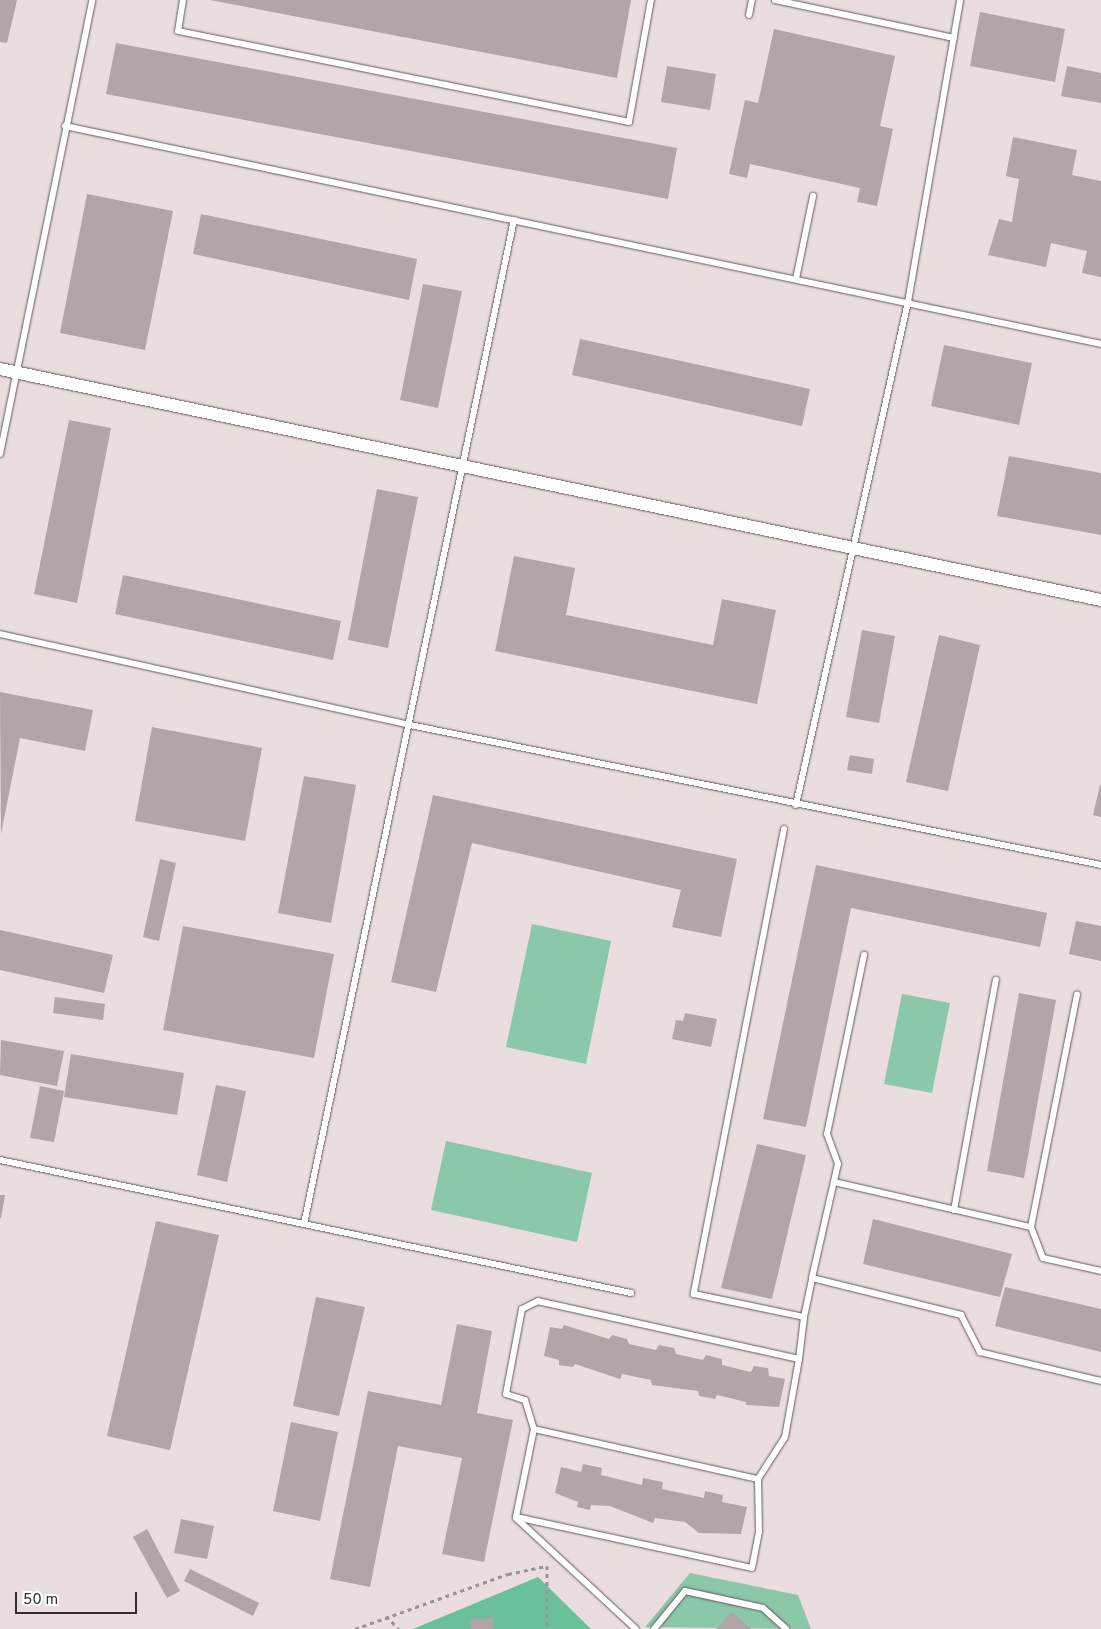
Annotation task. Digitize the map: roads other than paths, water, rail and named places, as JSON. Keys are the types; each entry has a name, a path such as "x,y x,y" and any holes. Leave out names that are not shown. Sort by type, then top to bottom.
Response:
{"street":[{"path":"0,369 1101,600"}],"lane":[{"path":"0,454 92,0"},
{"path":"183,0 178,31 629,122 651,0"},
{"path":"748,15 752,0"},
{"path":"775,0 954,38"},
{"path":"796,805 908,302 960,0"},
{"path":"65,126 1101,344"},
{"path":"796,279 813,196"},
{"path":"304,1224 410,725 462,465 514,220"},
{"path":"0,634 410,725 796,805 1101,865"},
{"path":"784,829 694,1294 804,1317"},
{"path":"516,1517 752,1568 759,1532 758,1479 785,1437 799,1359 804,1317 838,1164 827,1134 864,955"},
{"path":"954,1210 996,980"},
{"path":"1076,995 1031,1227 1043,1258 1101,1271"},
{"path":"0,1160 631,1293"},
{"path":"834,1182 1031,1227"},
{"path":"812,1278 961,1314 980,1352 1101,1381"},
{"path":"516,1517 534,1430 525,1400 506,1394 522,1309 538,1301 799,1359"},
{"path":"534,1430 758,1479"},
{"path":"516,1517 636,1629"},
{"path":"654,1629 685,1591 763,1608 786,1629"}]}
